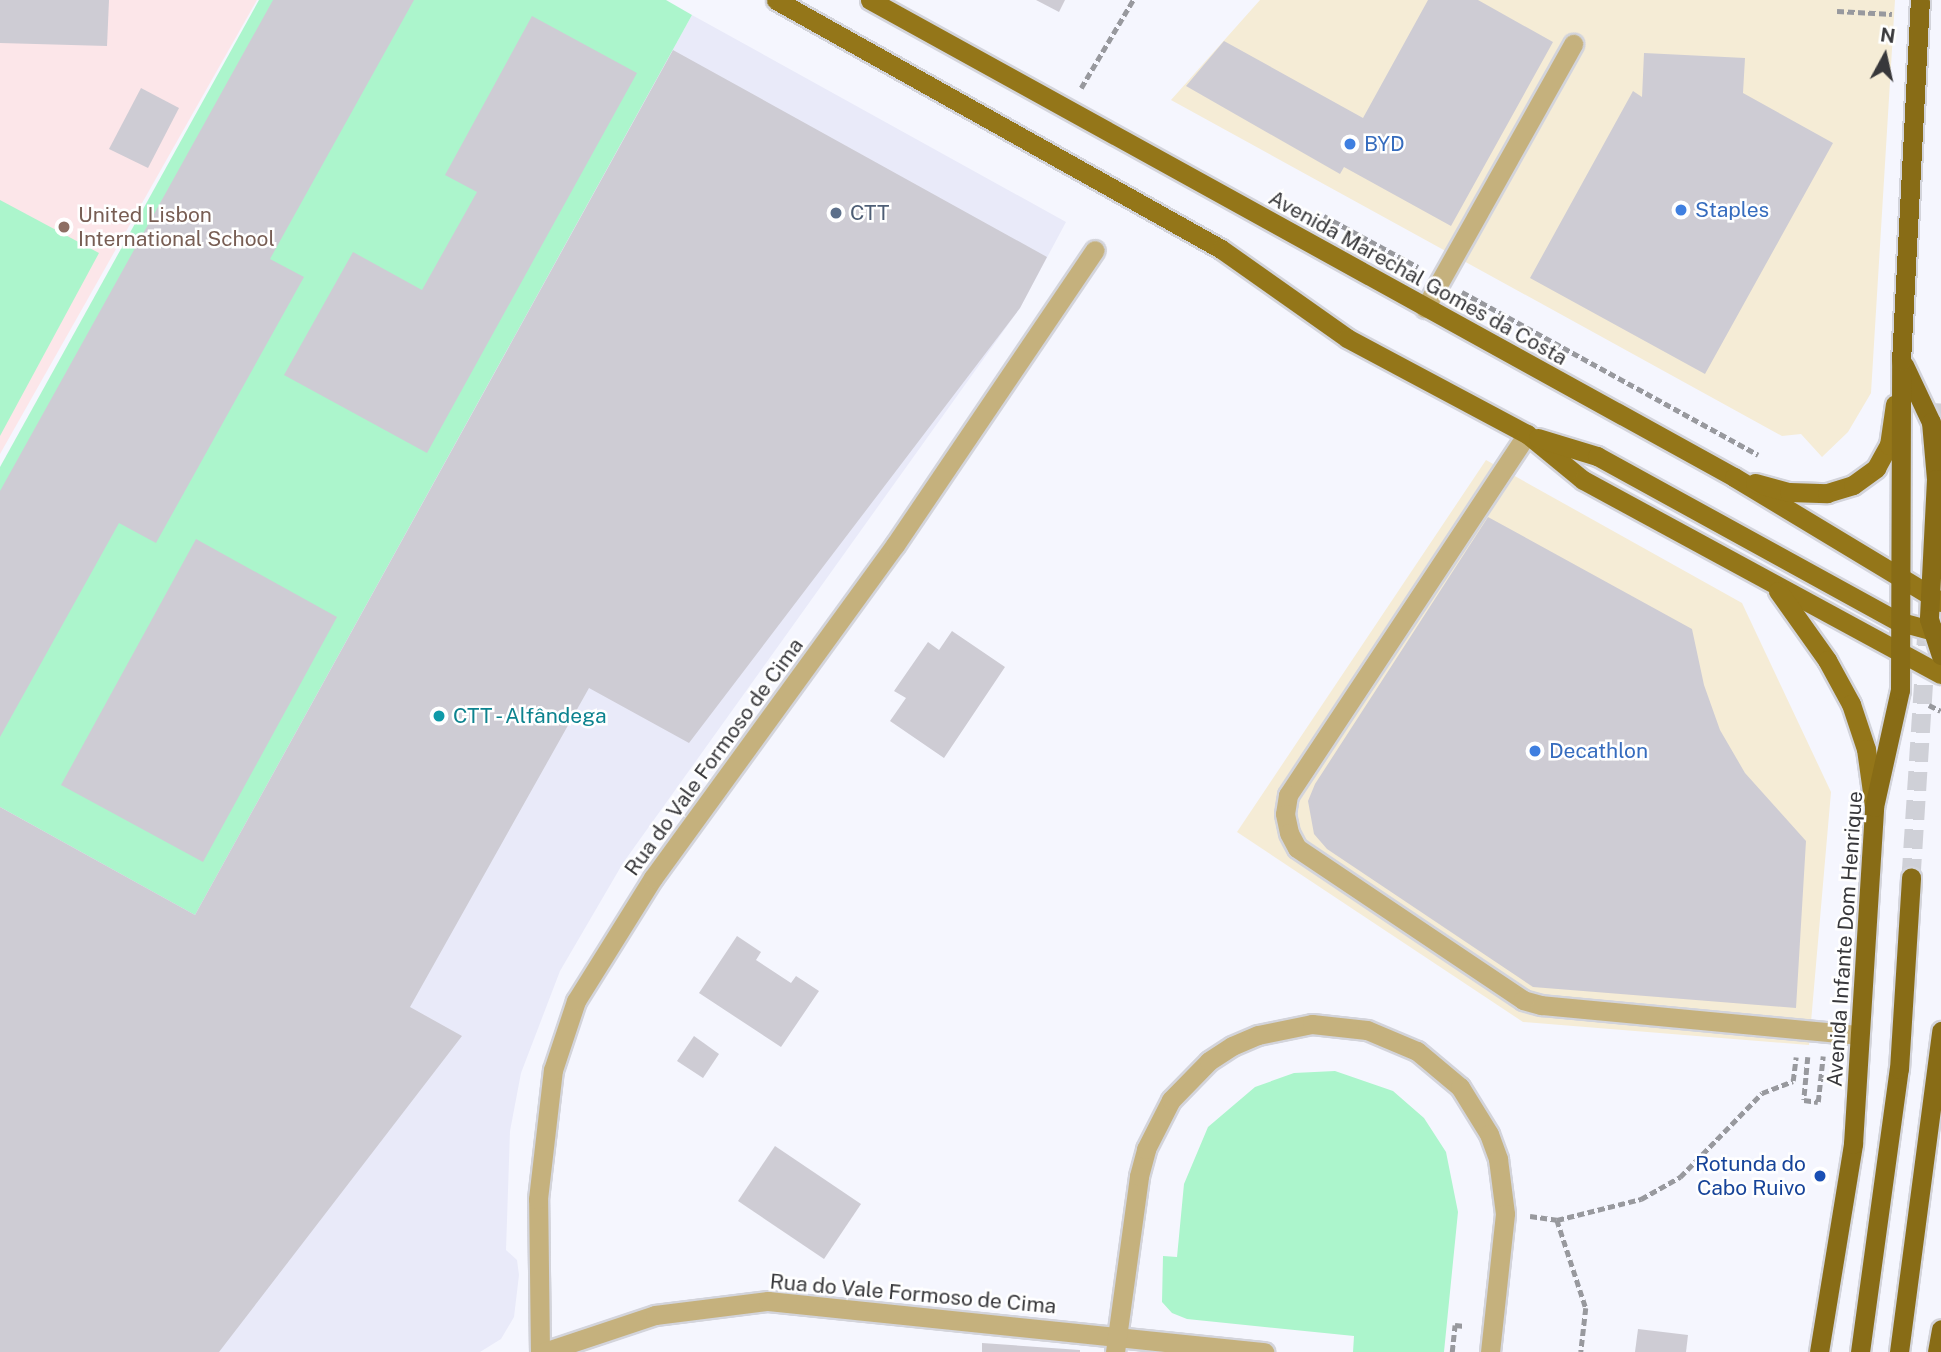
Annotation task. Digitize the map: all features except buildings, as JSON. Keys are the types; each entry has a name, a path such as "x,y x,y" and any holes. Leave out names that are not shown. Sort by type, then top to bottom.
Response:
{"highway":[{"name":"Avenida Infante Dom Henrique","path":"1819,1352 1853,1144 1874,807 1900,690 1897,576 1904,445 1902,361 1919,8"},
{"name":"Avenida Infante Dom Henrique","path":"1902,361 1931,422 1936,461 1936,632 1941,655"},
{"path":"1860,1352 1897,1083 1911,877"},
{"path":"1899,1352 1941,1031"},
{"path":"1937,1352 1941,1329"}],"main road":[{"path":"776,0 1125,193 1220,249 1347,338 1527,435 1583,480 1776,588 1941,674"},
{"name":"Avenida Marechal Gomes da Costa","path":"870,0 1734,477 1937,601"},
{"path":"1734,477 1789,492 1827,493 1853,485 1875,468 1889,445 1902,361"},
{"path":"1527,435 1597,456 1897,621 1936,632"},
{"path":"1776,588 1827,660 1852,705 1866,749 1874,807"}],"street":[{"path":"1425,307 1573,44"},
{"name":"Rua do Vale Formoso de Cima","path":"1095,250 895,545 653,878 576,1001 553,1070 538,1199 542,1352 654,1315 768,1301 1116,1344 1264,1352"},
{"path":"1527,435 1288,795 1285,814 1297,848 1522,1000 1541,1005 1859,1035"},
{"path":"1116,1344 1139,1175 1156,1124 1188,1079 1221,1054 1258,1035 1312,1024 1340,1025 1380,1034 1417,1051 1460,1087 1489,1134 1504,1186 1505,1214 1490,1352"}],"path":[{"path":"1069,110 1133,0"},
{"path":"1837,11 1919,8"},
{"path":"1929,705 1941,711"},
{"path":"1505,1214 1557,1220 1641,1199 1680,1177 1762,1093 1793,1081 1796,1053 1808,1054 1804,1100 1818,1102 1824,1049"},
{"path":"1557,1220 1586,1308 1581,1352"},
{"path":"1452,1352 1455,1325"}],"shaded area":[{"name":"United Lisbon International School","path":"0,0 257,0 0,454"},
{"path":"1260,0 1895,0 1871,393 1848,432 1822,457 1801,434 1782,436 1171,100"},
{"name":"CTT - Alfândega","path":"692,15 1066,222 1020,308 623,863 560,971 521,1073 510,1131 506,1250 517,1260 519,1275 514,1317 501,1339 480,1352 0,1352 0,807 195,914"},
{"name":"Decathlon","path":"1486,460 1742,603 1831,792 1809,1045 1523,1022 1237,832"}],"green space":[{"path":"259,0 666,0 692,15 195,915 0,807 0,467"},
{"path":"0,200 99,253 0,436"},
{"path":"1335,1071 1393,1091 1424,1118 1446,1152 1458,1212 1444,1352 1353,1352 1354,1336 1187,1319 1172,1313 1162,1302 1163,1256 1177,1257 1184,1184 1208,1127 1255,1087 1294,1073"}],"tunnel":[{"path":"1938,444 1941,403"},
{"path":"1911,877 1928,613"}],"place":[{"name":"BYD","path":"1350,144"},
{"name":"Staples","path":"1681,210"},
{"name":"CTT","path":"836,213"},
{"name":"United Lisbon International School","path":"64,227"},
{"name":"CTT - Alfândega","path":"439,716"},
{"name":"Decathlon","path":"1535,751"},
{"name":"Rotunda do Cabo Ruivo","path":"1820,1176"}]}
